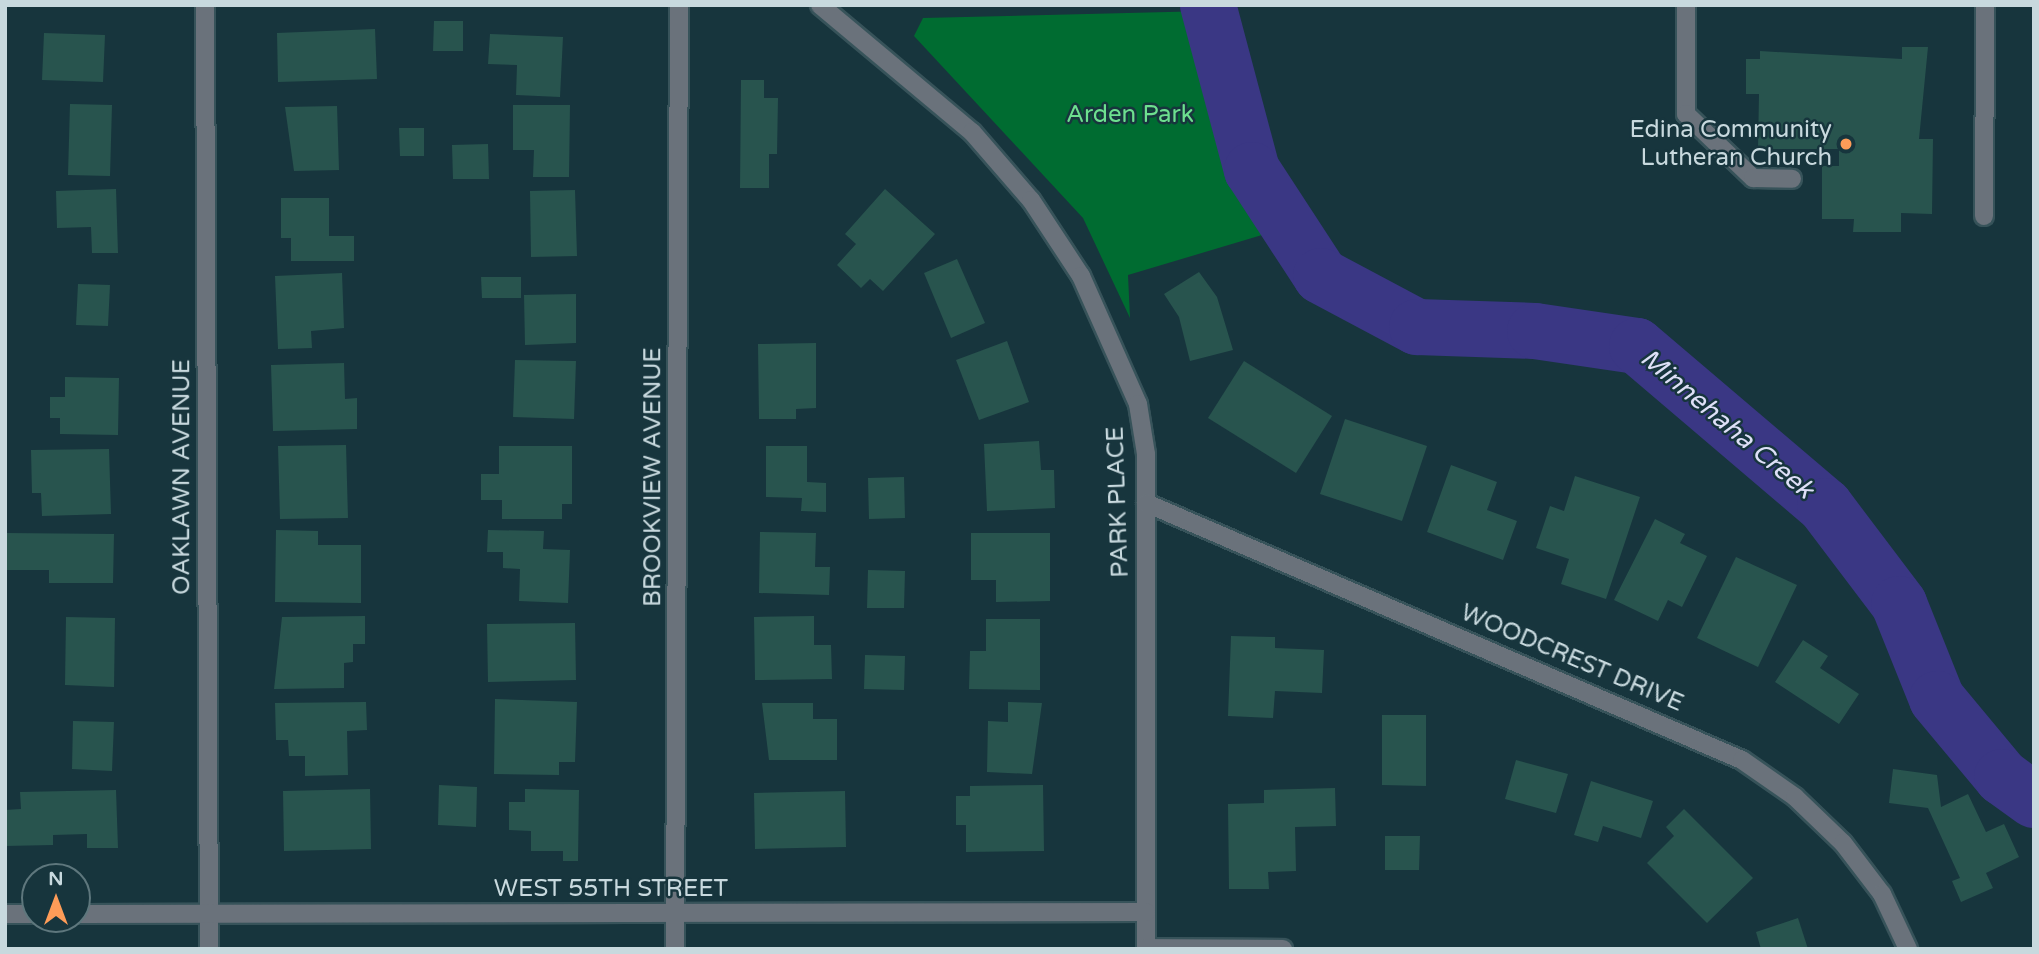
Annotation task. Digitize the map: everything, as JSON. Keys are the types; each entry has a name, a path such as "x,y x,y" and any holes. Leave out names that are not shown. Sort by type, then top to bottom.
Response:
{"street":[{"name":"OAKLAWN AVENUE","path":"205,5 209,949"},
{"name":"BROOKVIEW AVENUE","path":"675,949 679,5"},
{"name":"PARK PLACE","path":"820,5 972,132 1031,201 1081,276 1138,404 1146,503 1146,948"},
{"path":"1686,5 1686,114 1753,178 1792,179"},
{"path":"1984,216 1985,5"},
{"name":"WOODCREST DRIVE","path":"1146,503 1742,760 1843,843 1882,894 1908,949"},
{"name":"WEST 55TH STREET","path":"91,914 1146,912"},
{"path":"1146,948 1283,949"}],"green space":[{"name":"Arden Park","path":"1209,11 1252,170 1289,227 1128,275 1130,318 1083,218 914,36 923,18"}],"building":[{"path":"434,21 463,21 463,51 433,51"},
{"path":"375,29 377,79 278,82 277,33"},
{"path":"44,33 105,35 103,82 42,80"},
{"path":"490,34 563,37 560,97 516,95 517,65 488,64"},
{"name":"Edina Community Lutheran Church","path":"1902,47 1928,47 1919,139 1933,139 1932,214 1901,213 1901,232 1853,232 1854,219 1822,219 1822,166 1839,166 1839,149 1758,149 1759,94 1746,94 1746,59 1760,59 1760,51 1902,59"},
{"path":"741,80 764,80 764,98 778,98 777,154 769,154 769,188 740,188"},
{"path":"70,104 112,105 110,176 68,175"},
{"path":"513,105 570,105 569,177 533,177 534,150 513,150"},
{"path":"337,106 339,170 294,171 285,107"},
{"path":"399,128 424,128 424,156 400,156"},
{"path":"488,144 489,179 453,179 452,145"},
{"path":"116,189 118,253 92,253 91,227 57,228 56,191"},
{"path":"885,189 935,234 883,291 870,279 861,288 837,265 856,244 845,234"},
{"path":"575,190 577,256 531,257 530,191"},
{"path":"281,198 329,198 329,236 354,236 354,261 291,261 291,238 281,238"},
{"path":"957,259 985,323 951,338 924,273"},
{"path":"1199,272 1217,297 1233,350 1190,361 1179,317 1164,294"},
{"path":"342,273 344,328 311,331 312,348 278,349 275,276"},
{"path":"481,277 521,277 521,298 482,298"},
{"path":"78,284 110,285 108,326 76,325"},
{"path":"576,294 576,343 525,345 524,295"},
{"path":"1007,341 1029,402 979,420 956,360"},
{"path":"816,343 816,408 796,409 796,419 759,419 758,344"},
{"path":"515,360 576,361 574,419 513,417"},
{"path":"1244,361 1332,416 1296,473 1208,418"},
{"path":"344,363 345,399 357,398 357,429 273,431 271,365"},
{"path":"65,377 119,378 118,435 60,434 60,418 50,418 50,397 65,397"},
{"path":"1345,419 1427,446 1402,521 1320,494"},
{"path":"1039,441 1041,470 1054,470 1055,508 987,511 984,444"},
{"path":"346,445 348,518 280,519 278,446"},
{"path":"499,446 572,446 572,504 562,504 562,519 502,519 502,500 481,500 481,474 499,474"},
{"path":"766,446 807,446 807,482 826,483 826,512 801,511 802,498 766,497"},
{"path":"109,449 111,514 42,516 41,493 32,493 31,450"},
{"path":"1451,465 1497,482 1487,510 1517,521 1503,560 1427,532"},
{"path":"1575,476 1640,497 1606,599 1561,584 1569,559 1536,548 1550,506 1564,511"},
{"path":"904,477 905,518 869,519 868,478"},
{"path":"1655,519 1685,534 1680,543 1707,556 1682,607 1668,600 1658,621 1614,600"},
{"path":"276,530 318,531 318,545 361,545 361,603 275,602"},
{"path":"488,530 544,531 543,549 570,550 568,603 519,601 520,569 503,568 503,552 487,552"},
{"path":"760,532 816,533 815,567 830,567 829,595 759,593"},
{"path":"5,533 114,534 113,583 49,583 49,570 5,570"},
{"path":"971,533 1050,533 1050,601 996,602 996,580 971,580"},
{"path":"1736,557 1797,585 1758,667 1697,638"},
{"path":"868,570 905,571 904,608 867,608"},
{"path":"365,616 365,644 353,644 353,662 344,663 344,688 274,689 282,617"},
{"path":"814,616 814,645 831,645 832,679 755,680 754,617"},
{"path":"66,617 115,618 114,687 65,685"},
{"path":"986,619 1040,619 1040,690 969,689 970,651 986,651"},
{"path":"575,623 576,680 488,682 487,624"},
{"path":"1231,636 1275,637 1275,648 1324,650 1322,693 1275,691 1273,718 1228,716"},
{"path":"1803,640 1828,656 1820,668 1859,694 1839,724 1775,682"},
{"path":"865,655 905,656 904,690 864,689"},
{"path":"495,699 577,702 575,762 559,762 559,775 494,774"},
{"path":"366,702 367,730 347,731 348,775 305,776 305,756 289,756 288,740 276,740 275,703"},
{"path":"1008,702 1042,703 1032,774 987,772 988,721 1008,722"},
{"path":"762,703 813,703 813,719 837,719 837,760 769,760"},
{"path":"1382,715 1426,715 1426,786 1382,785"},
{"path":"73,721 114,722 112,771 72,769"},
{"path":"1516,760 1568,774 1556,813 1505,799"},
{"path":"1893,769 1937,775 1941,807 1968,794 1986,832 2004,824 2019,857 1986,873 1993,888 1961,902 1952,881 1960,878 1928,808 1889,803"},
{"path":"1591,781 1653,801 1641,838 1603,826 1598,842 1574,835"},
{"path":"439,785 477,787 476,827 438,825"},
{"path":"1043,785 1044,851 966,852 966,825 956,825 956,796 970,796 970,786"},
{"path":"1335,788 1336,826 1295,827 1296,871 1268,872 1269,889 1229,889 1228,804 1264,803 1264,790"},
{"path":"370,789 371,849 284,851 283,791"},
{"path":"525,789 579,790 578,861 563,861 563,851 531,851 531,831 509,830 509,802 525,802"},
{"path":"116,790 118,848 87,848 87,834 53,835 53,845 5,846 5,810 21,809 20,792"},
{"path":"845,791 846,847 755,849 754,793"},
{"path":"1684,809 1753,878 1707,923 1647,863 1674,836 1666,827"},
{"path":"1385,836 1420,836 1419,870 1385,870"},
{"path":"1798,918 1808,949 1761,949 1756,932"}],"waterway":[{"name":"Minnehaha Creek","path":"1208,5 1252,170 1321,276 1417,327 1535,331 1637,346 1825,506 1899,604 1937,699 2002,777 2034,800"}],"place":[{"name":"Edina Community Lutheran Church","path":"1846,144"}]}
